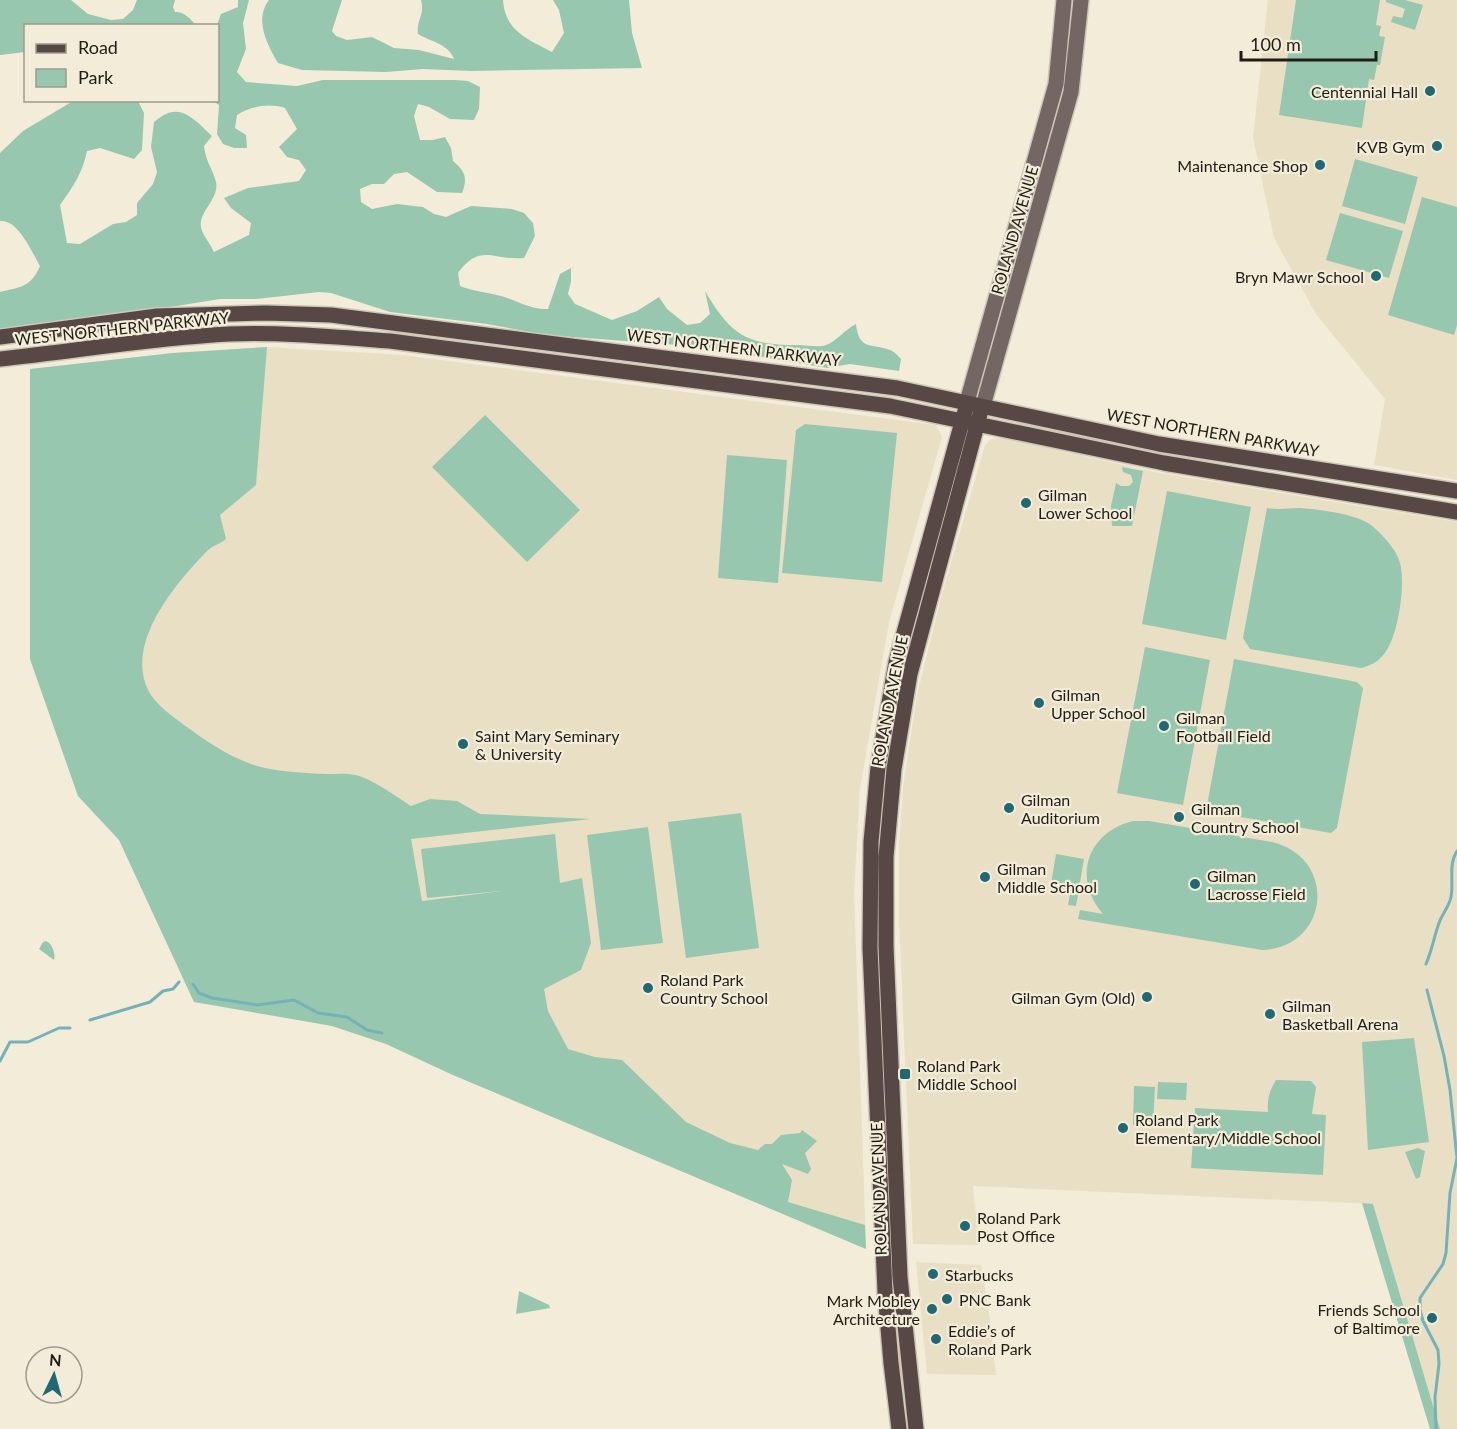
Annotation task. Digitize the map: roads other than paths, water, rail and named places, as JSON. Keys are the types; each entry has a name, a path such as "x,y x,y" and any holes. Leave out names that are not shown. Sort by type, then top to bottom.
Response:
{"main road":[{"name":"WEST NORTHERN PARKWAY","path":"0,337 157,316 266,312 331,315 838,379 983,405 1159,444 1457,490"},
{"name":"WEST NORTHERN PARKWAY","path":"0,359 185,337 232,334 323,336 427,346 890,406 1164,463 1457,512"},
{"name":"ROLAND AVENUE","path":"899,1429 885,1292 870,948 871,842 878,767 896,662 967,402"},
{"name":"ROLAND AVENUE","path":"916,1429 900,1276 885,923 886,857 894,769 910,674 983,405"}],"street":[{"name":"ROLAND AVENUE","path":"967,402 1056,84 1064,0"},
{"name":"ROLAND AVENUE","path":"983,405 1073,83 1081,0"},
{"path":"1019,216 1035,220"}],"waterway":[{"path":"1426,964 1439,923 1450,901 1453,862 1457,851"},
{"path":"90,1020 150,1002 163,991 173,989 179,982"},
{"path":"193,984 199,993 212,998 257,1005 294,1000 318,1013 347,1017 367,1030 382,1033"},
{"path":"1427,990 1444,1056 1457,1158 1450,1193 1446,1253 1443,1264 1420,1298 1423,1321 1438,1350 1439,1364 1435,1397 1436,1429"},
{"path":"0,1061 10,1042 28,1042 59,1028 70,1028"}],"place":[{"name":"Centennial Hall","path":"1430,91"},
{"name":"KVB Gym","path":"1437,146"},
{"name":"Maintenance Shop","path":"1320,165"},
{"name":"Bryn Mawr School","path":"1376,276"},
{"name":"Gilman Lower School","path":"1026,503"},
{"name":"Gilman Upper School","path":"1039,703"},
{"name":"Gilman Football Field","path":"1164,726"},
{"name":"Saint Mary Seminary & University","path":"463,744"},
{"name":"Gilman Auditorium","path":"1009,808"},
{"name":"Gilman Country School","path":"1179,817"},
{"name":"Gilman Middle School","path":"985,877"},
{"name":"Gilman Lacrosse Field","path":"1195,884"},
{"name":"Roland Park Country School","path":"648,988"},
{"name":"Gilman Gym (Old)","path":"1147,997"},
{"name":"Gilman Basketball Arena","path":"1270,1014"},
{"name":"Roland Park Middle School","path":"905,1074"},
{"name":"Roland Park Elementary/Middle School","path":"1123,1128"},
{"name":"Roland Park Post Office","path":"965,1226"},
{"name":"Starbucks","path":"933,1274"},
{"name":"PNC Bank","path":"947,1299"},
{"name":"Mark Mobley Architecture","path":"932,1309"},
{"name":"Friends School of Baltimore","path":"1432,1318"},
{"name":"Eddie’s of Roland Park","path":"936,1339"}]}
